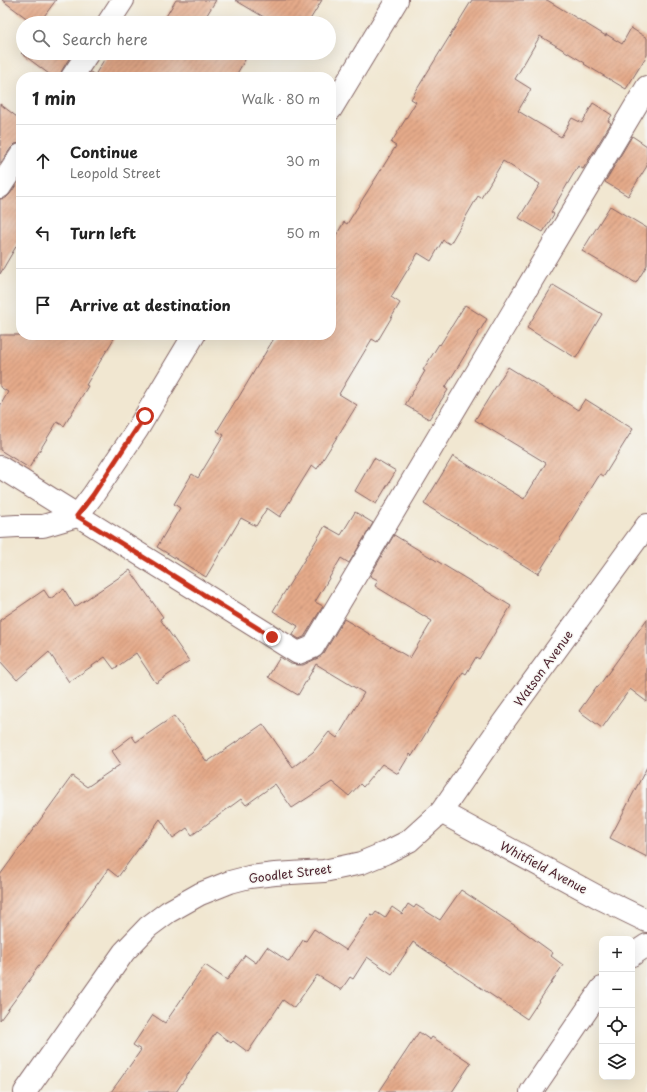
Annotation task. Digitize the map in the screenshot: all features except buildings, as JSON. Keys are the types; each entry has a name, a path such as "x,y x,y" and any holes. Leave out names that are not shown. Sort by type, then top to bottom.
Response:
{"street":[{"path":"113,16 123,0"},
{"path":"336,101 397,0"},
{"path":"75,72 83,60"},
{"path":"0,468 298,653 313,646 647,87"},
{"path":"0,187 16,163"},
{"path":"0,527 43,526 77,516 137,430 191,340"},
{"name":"Watson Avenue","path":"441,812 502,724 647,525"},
{"name":"Whitfield Avenue","path":"441,812 600,898 647,921"},
{"name":"Goodlet Street","path":"25,1092 124,952 148,927 168,912 200,894 249,877 324,871 361,862 385,853 409,841 441,812"},
{"path":"635,953 647,944"},
{"path":"531,1092 599,992"}],"route":[{"path":"145,416 93,495 77,516 272,637"}]}
